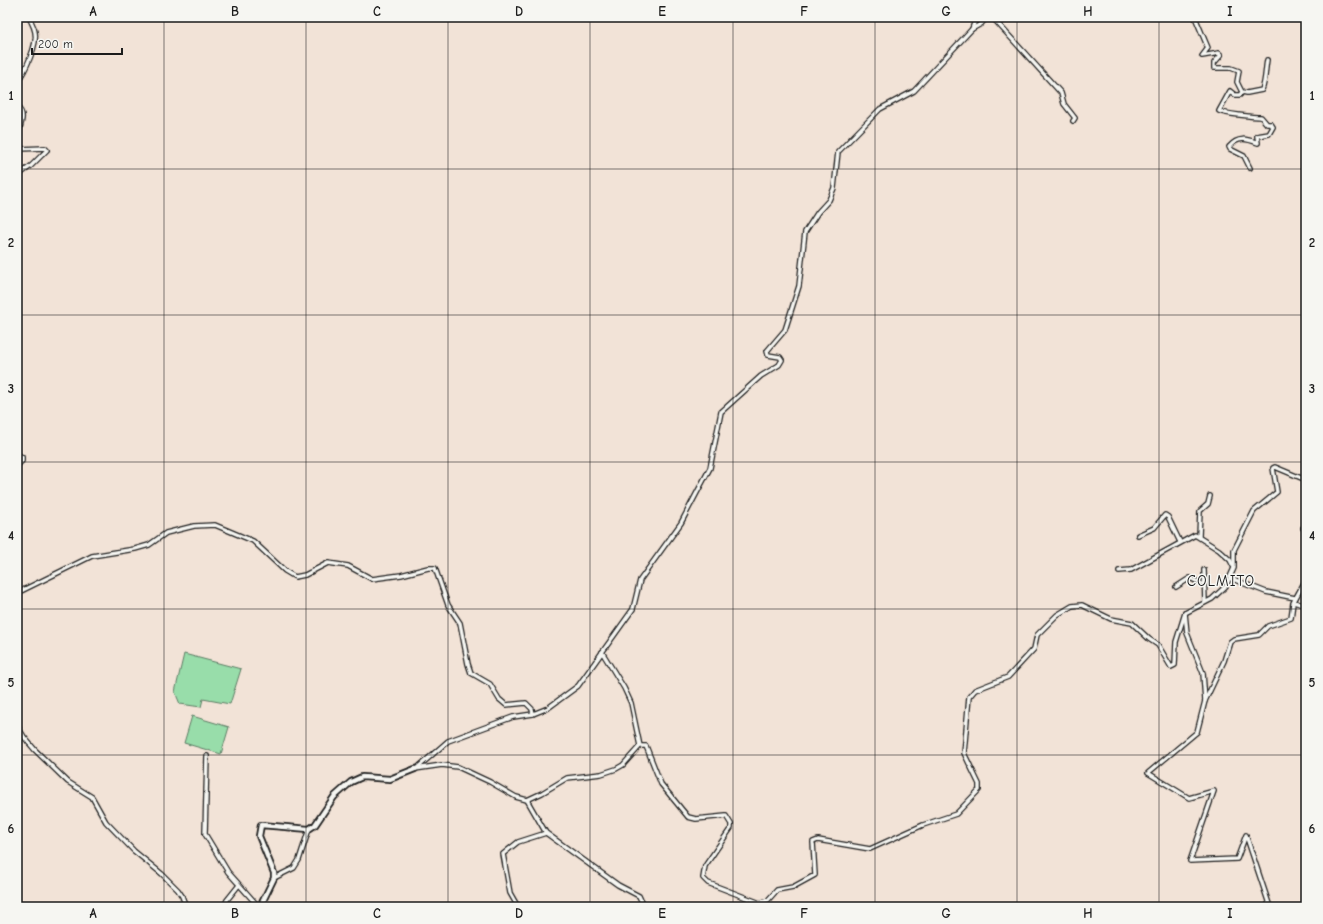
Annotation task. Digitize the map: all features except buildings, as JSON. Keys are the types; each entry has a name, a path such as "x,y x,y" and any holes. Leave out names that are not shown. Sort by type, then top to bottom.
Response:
{"street":[{"path":"17,82 27,65 35,41 35,32 28,17"},
{"path":"972,30 976,17"},
{"path":"415,770 448,741 513,717 533,714 548,708 578,686 633,609 640,580 681,523 710,468 721,412 761,376 780,365 782,360 780,357 768,355 767,352 784,330 799,286 804,255 805,232 818,212 829,200 834,188 838,152 880,108 914,91 972,30 981,24 987,17"},
{"path":"992,17 1061,93 1064,104 1075,118 1073,121"},
{"path":"1195,17 1208,48 1202,56 1219,53 1221,55 1214,63 1214,68 1231,68 1239,71 1237,82 1242,92 1248,94 1262,90 1266,78 1264,68 1267,60"},
{"path":"1242,92 1240,95 1235,95 1230,91 1219,111 1228,115 1240,114 1253,118 1261,116 1267,124 1271,124 1272,127 1269,134 1260,134 1256,136 1258,142 1241,138 1229,147 1230,150 1244,156 1250,168"},
{"path":"17,106 22,111 19,121 17,145 19,148 45,148 47,150 31,166 17,176"},
{"path":"17,454 22,457 22,461 17,466"},
{"path":"274,878 294,868 299,860 309,829 315,825 334,797 351,782 362,777 390,780 415,770 442,765 458,767 490,782 516,797 527,800 567,778 601,774 616,770 623,765 640,746 646,746 661,784 688,817 696,819 726,816 731,824 731,828 705,866 703,878 708,883 760,904 768,900 777,890 793,887 815,875 813,842 818,840 870,849 923,825 956,814 979,790 979,784 964,753 969,697 975,690 1008,677 1034,649 1036,635 1057,615 1072,606 1082,606 1111,619 1132,623 1149,639 1158,644 1171,667 1175,665 1176,642 1185,613 1205,602 1226,586 1234,568 1234,550 1254,511 1277,492 1273,468 1275,467 1306,480"},
{"path":"1198,536 1200,511 1208,504 1210,496"},
{"path":"1138,535 1154,528 1162,518 1167,516 1180,542"},
{"path":"17,592 92,556 135,549 149,544 166,533 194,526 215,525 252,541 284,571 295,577 305,575 328,563 348,566 372,579 383,579 428,568 435,568 448,605 460,622 471,673 490,684 498,698 506,705 526,703 532,709 533,714"},
{"path":"1119,571 1131,570 1195,535 1230,560 1234,568"},
{"path":"1204,570 1205,602"},
{"path":"1176,587 1190,578 1204,585"},
{"path":"1230,578 1266,592 1294,600 1306,606"},
{"path":"1270,907 1246,835 1236,859 1190,862 1214,791 1189,798 1148,773 1197,732 1204,702 1224,661 1230,642 1234,639 1259,635 1268,626 1291,618 1294,600 1306,581"},
{"path":"1185,613 1187,633 1203,673 1204,702"},
{"path":"602,652 624,688 631,704 640,746"},
{"path":"17,725 24,737 35,750 68,782 92,797 106,822 134,851 175,887 182,896 186,907"},
{"path":"207,756 205,834 224,867 259,907 274,878 274,873 259,836 261,825 309,829"},
{"path":"527,800 546,833 618,885 639,896 644,907"},
{"path":"518,907 510,893 503,854 518,842 546,833"},
{"path":"224,907 227,900 239,885"}],"green space":[{"path":"184,654 241,669 230,704 203,699 201,707 180,704 175,692"},
{"path":"192,716 229,727 221,754 184,743"}],"district":[{"name":"COLMITO","path":"1221,581"}]}
